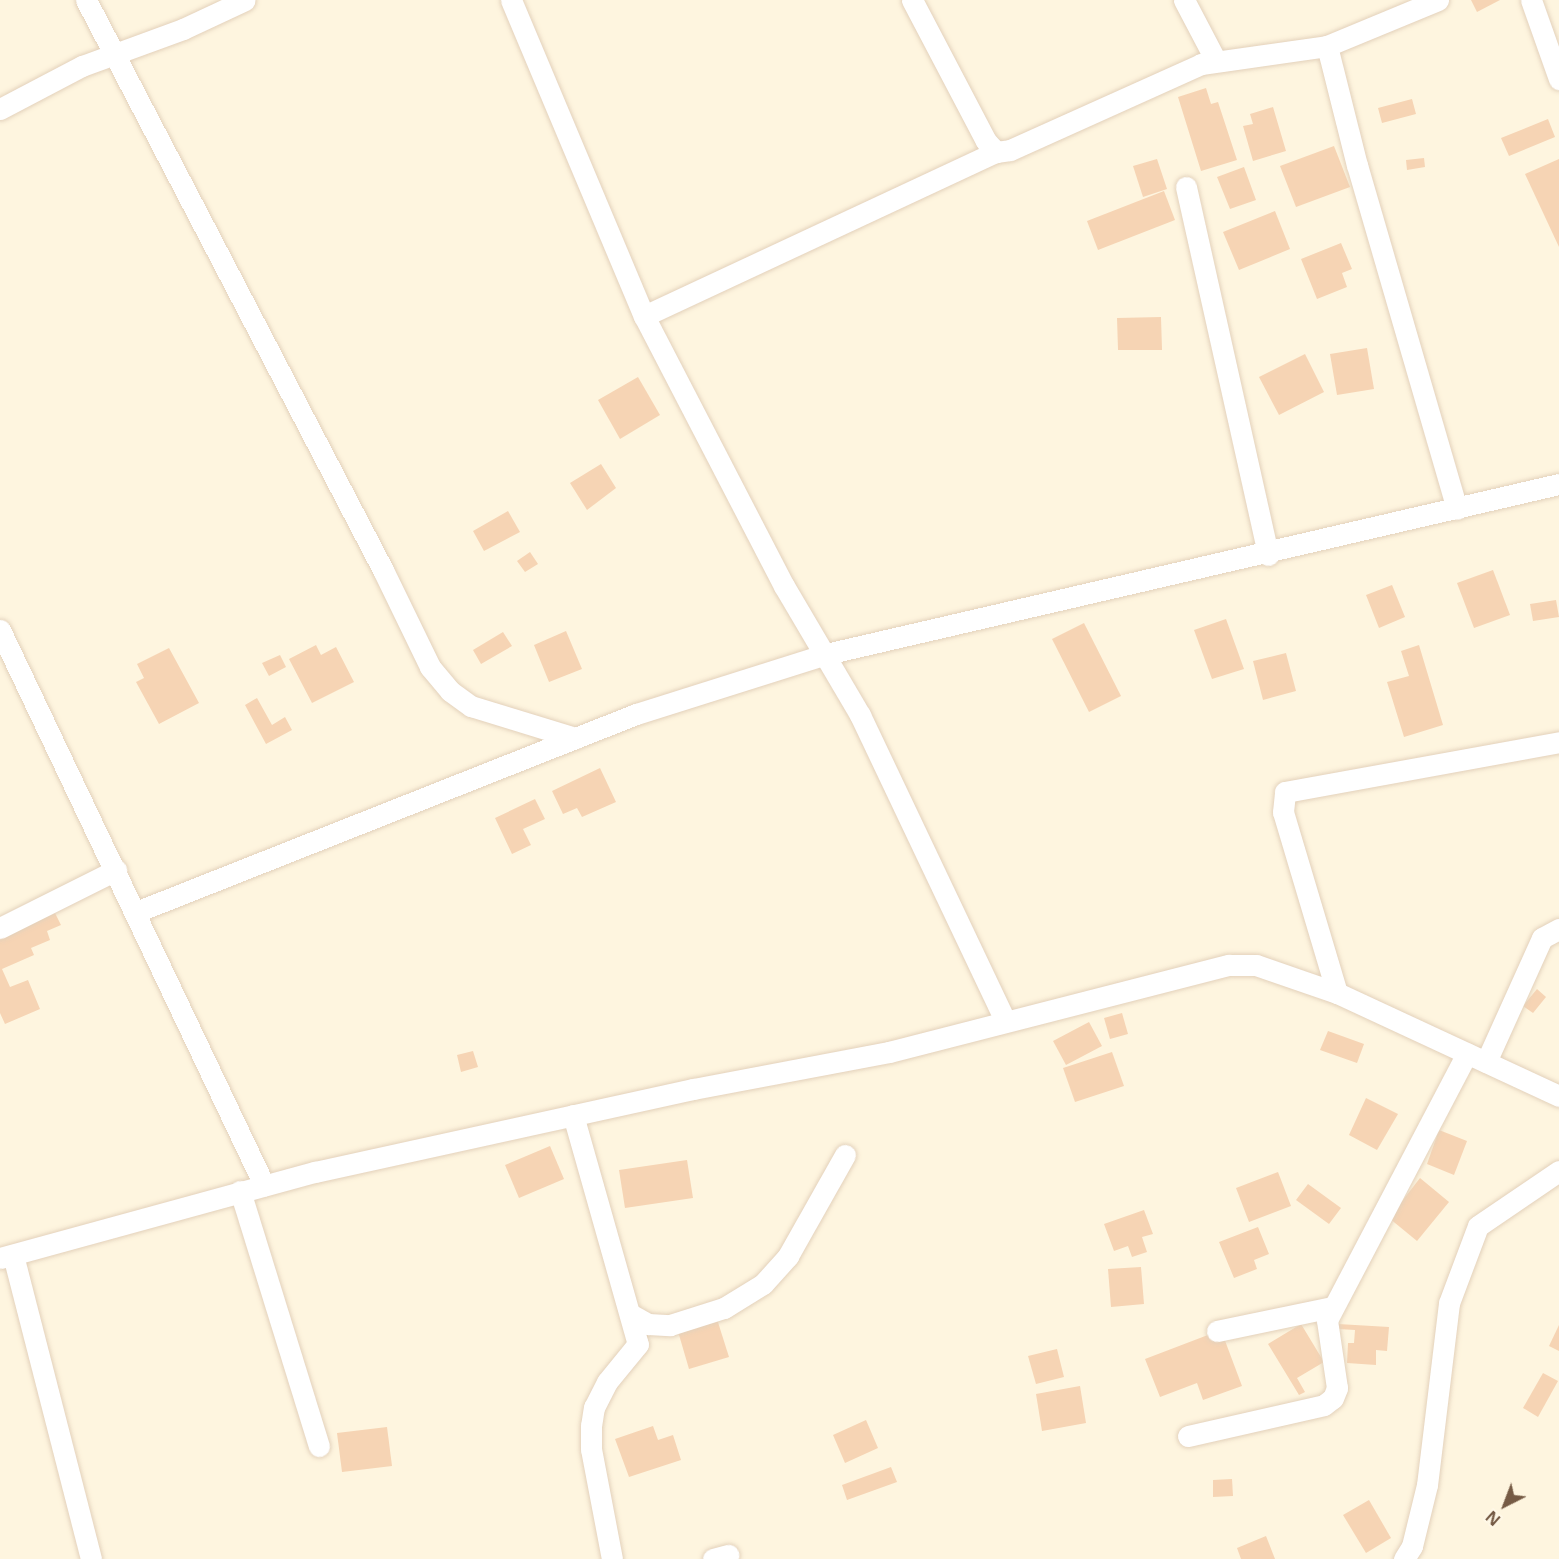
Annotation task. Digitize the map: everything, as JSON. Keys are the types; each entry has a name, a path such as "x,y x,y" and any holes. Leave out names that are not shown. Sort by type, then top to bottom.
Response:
{"street":[{"path":"86,0 383,570 430,667 450,691 471,706 575,738"},
{"path":"0,109 113,53 183,29 244,0"},
{"path":"511,0 644,316 784,586 860,715 1005,1021"},
{"path":"912,0 986,141 996,152"},
{"path":"1184,0 1216,61"},
{"path":"644,316 996,152 1011,150 1216,61 1328,46 1438,0"},
{"path":"1531,0 1559,79"},
{"path":"1328,46 1357,165 1457,510"},
{"path":"1186,187 1268,555"},
{"path":"136,912 636,714 826,654 1268,555 1457,510 1558,490"},
{"path":"0,630 264,1185"},
{"path":"1337,993 1283,812 1285,792 1559,742"},
{"path":"0,928 116,870"},
{"path":"1188,1436 1324,1405 1333,1398 1337,1388 1327,1335 1332,1306 1542,938 1559,930"},
{"path":"92,1559 7,1257 264,1185 573,1115 889,1052 1229,965 1268,968 1337,993 1559,1096"},
{"path":"573,1115 638,1344 607,1382 594,1407 591,1425 591,1449 612,1559"},
{"path":"630,1314 648,1324 670,1325 724,1308 763,1284 794,1247 845,1155"},
{"path":"1404,1559 1412,1546 1427,1485 1449,1303 1478,1226 1559,1171"},
{"path":"240,1191 319,1446"},
{"path":"1217,1331 1332,1306"}],"building":[{"path":"1471,0 1500,0 1477,12"},
{"path":"1206,88 1211,104 1218,102 1237,160 1201,171 1178,97"},
{"path":"1412,99 1416,114 1382,123 1378,108"},
{"path":"1273,107 1286,151 1253,161 1243,126 1253,124 1250,114"},
{"path":"1548,119 1555,137 1509,156 1501,138"},
{"path":"1334,146 1350,187 1296,207 1280,166"},
{"path":"1424,158 1425,167 1407,170 1406,160"},
{"path":"1157,159 1167,189 1143,197 1133,166"},
{"path":"1559,159 1559,247 1525,174"},
{"path":"1244,167 1256,200 1230,209 1217,177"},
{"path":"1164,191 1175,220 1098,250 1087,221"},
{"path":"1275,211 1290,249 1239,270 1223,232"},
{"path":"1341,243 1352,269 1342,273 1347,287 1317,299 1301,259"},
{"path":"1161,317 1162,350 1118,350 1117,318"},
{"path":"1367,348 1374,389 1337,395 1330,354"},
{"path":"1305,354 1324,392 1279,415 1259,377"},
{"path":"638,377 660,415 620,439 598,400"},
{"path":"601,464 616,488 587,510 570,483"},
{"path":"508,511 520,532 484,551 473,531"},
{"path":"530,552 538,564 525,572 517,561"},
{"path":"1493,570 1510,615 1474,628 1457,583"},
{"path":"1392,585 1405,617 1379,628 1366,595"},
{"path":"1556,600 1559,617 1533,621 1530,604"},
{"path":"1226,619 1244,669 1212,679 1194,630"},
{"path":"1084,623 1121,696 1089,712 1052,639"},
{"path":"566,631 582,669 549,682 534,645"},
{"path":"503,632 512,646 481,664 473,650"},
{"path":"316,645 321,655 336,647 354,682 312,703 289,659"},
{"path":"1419,645 1443,725 1404,737 1387,682 1409,676 1401,651"},
{"path":"169,648 199,703 159,724 136,682 144,678 137,664"},
{"path":"1286,653 1296,691 1263,700 1253,661"},
{"path":"280,655 286,667 269,676 262,663"},
{"path":"257,698 272,725 285,717 292,730 266,744 245,705"},
{"path":"600,768 616,802 582,817 577,808 563,814 552,791"},
{"path":"535,799 545,819 523,829 531,845 512,854 495,818"},
{"path":"35,909 40,920 55,913 61,925 47,931 50,940 31,948 34,955 2,969 10,987 28,980 40,1009 5,1024 0,1013 0,924"},
{"path":"1537,989 1546,997 1533,1013 1523,1006"},
{"path":"1122,1013 1128,1034 1110,1039 1104,1018"},
{"path":"1089,1022 1102,1046 1066,1065 1053,1041"},
{"path":"1328,1031 1364,1044 1357,1063 1320,1050"},
{"path":"473,1051 478,1067 461,1072 457,1055"},
{"path":"1112,1052 1124,1086 1075,1102 1063,1068"},
{"path":"1366,1098 1398,1114 1377,1150 1349,1135"},
{"path":"1439,1130 1467,1141 1454,1175 1427,1164"},
{"path":"550,1146 564,1179 519,1198 505,1165"},
{"path":"687,1160 693,1198 625,1208 619,1170"},
{"path":"1278,1172 1291,1206 1249,1222 1236,1188"},
{"path":"1420,1178 1449,1202 1417,1241 1389,1218"},
{"path":"1308,1184 1341,1208 1329,1224 1296,1200"},
{"path":"1144,1210 1153,1234 1142,1237 1147,1252 1132,1257 1128,1246 1114,1251 1104,1224"},
{"path":"1258,1227 1269,1254 1254,1260 1257,1269 1234,1278 1219,1242"},
{"path":"1141,1267 1144,1304 1111,1307 1108,1269"},
{"path":"716,1316 729,1357 689,1369 677,1328"},
{"path":"1301,1324 1324,1362 1297,1378 1305,1392 1299,1395 1268,1344"},
{"path":"1338,1324 1389,1327 1387,1351 1376,1350 1376,1365 1347,1363 1348,1343 1354,1343 1355,1330 1338,1329"},
{"path":"1559,1325 1559,1351 1549,1346"},
{"path":"1221,1330 1242,1386 1203,1400 1197,1383 1160,1397 1145,1359"},
{"path":"1057,1349 1064,1377 1036,1384 1028,1356"},
{"path":"1543,1373 1558,1381 1538,1417 1523,1408"},
{"path":"1080,1386 1086,1423 1042,1431 1036,1394"},
{"path":"866,1420 878,1448 845,1463 833,1435"},
{"path":"653,1426 658,1440 673,1435 681,1460 629,1477 615,1439"},
{"path":"387,1427 392,1466 342,1472 337,1433"},
{"path":"891,1467 897,1482 847,1500 842,1485"},
{"path":"1232,1479 1233,1496 1213,1497 1213,1480"},
{"path":"1369,1500 1391,1538 1366,1553 1343,1515"},
{"path":"1266,1536 1275,1559 1241,1559 1237,1548"}]}
